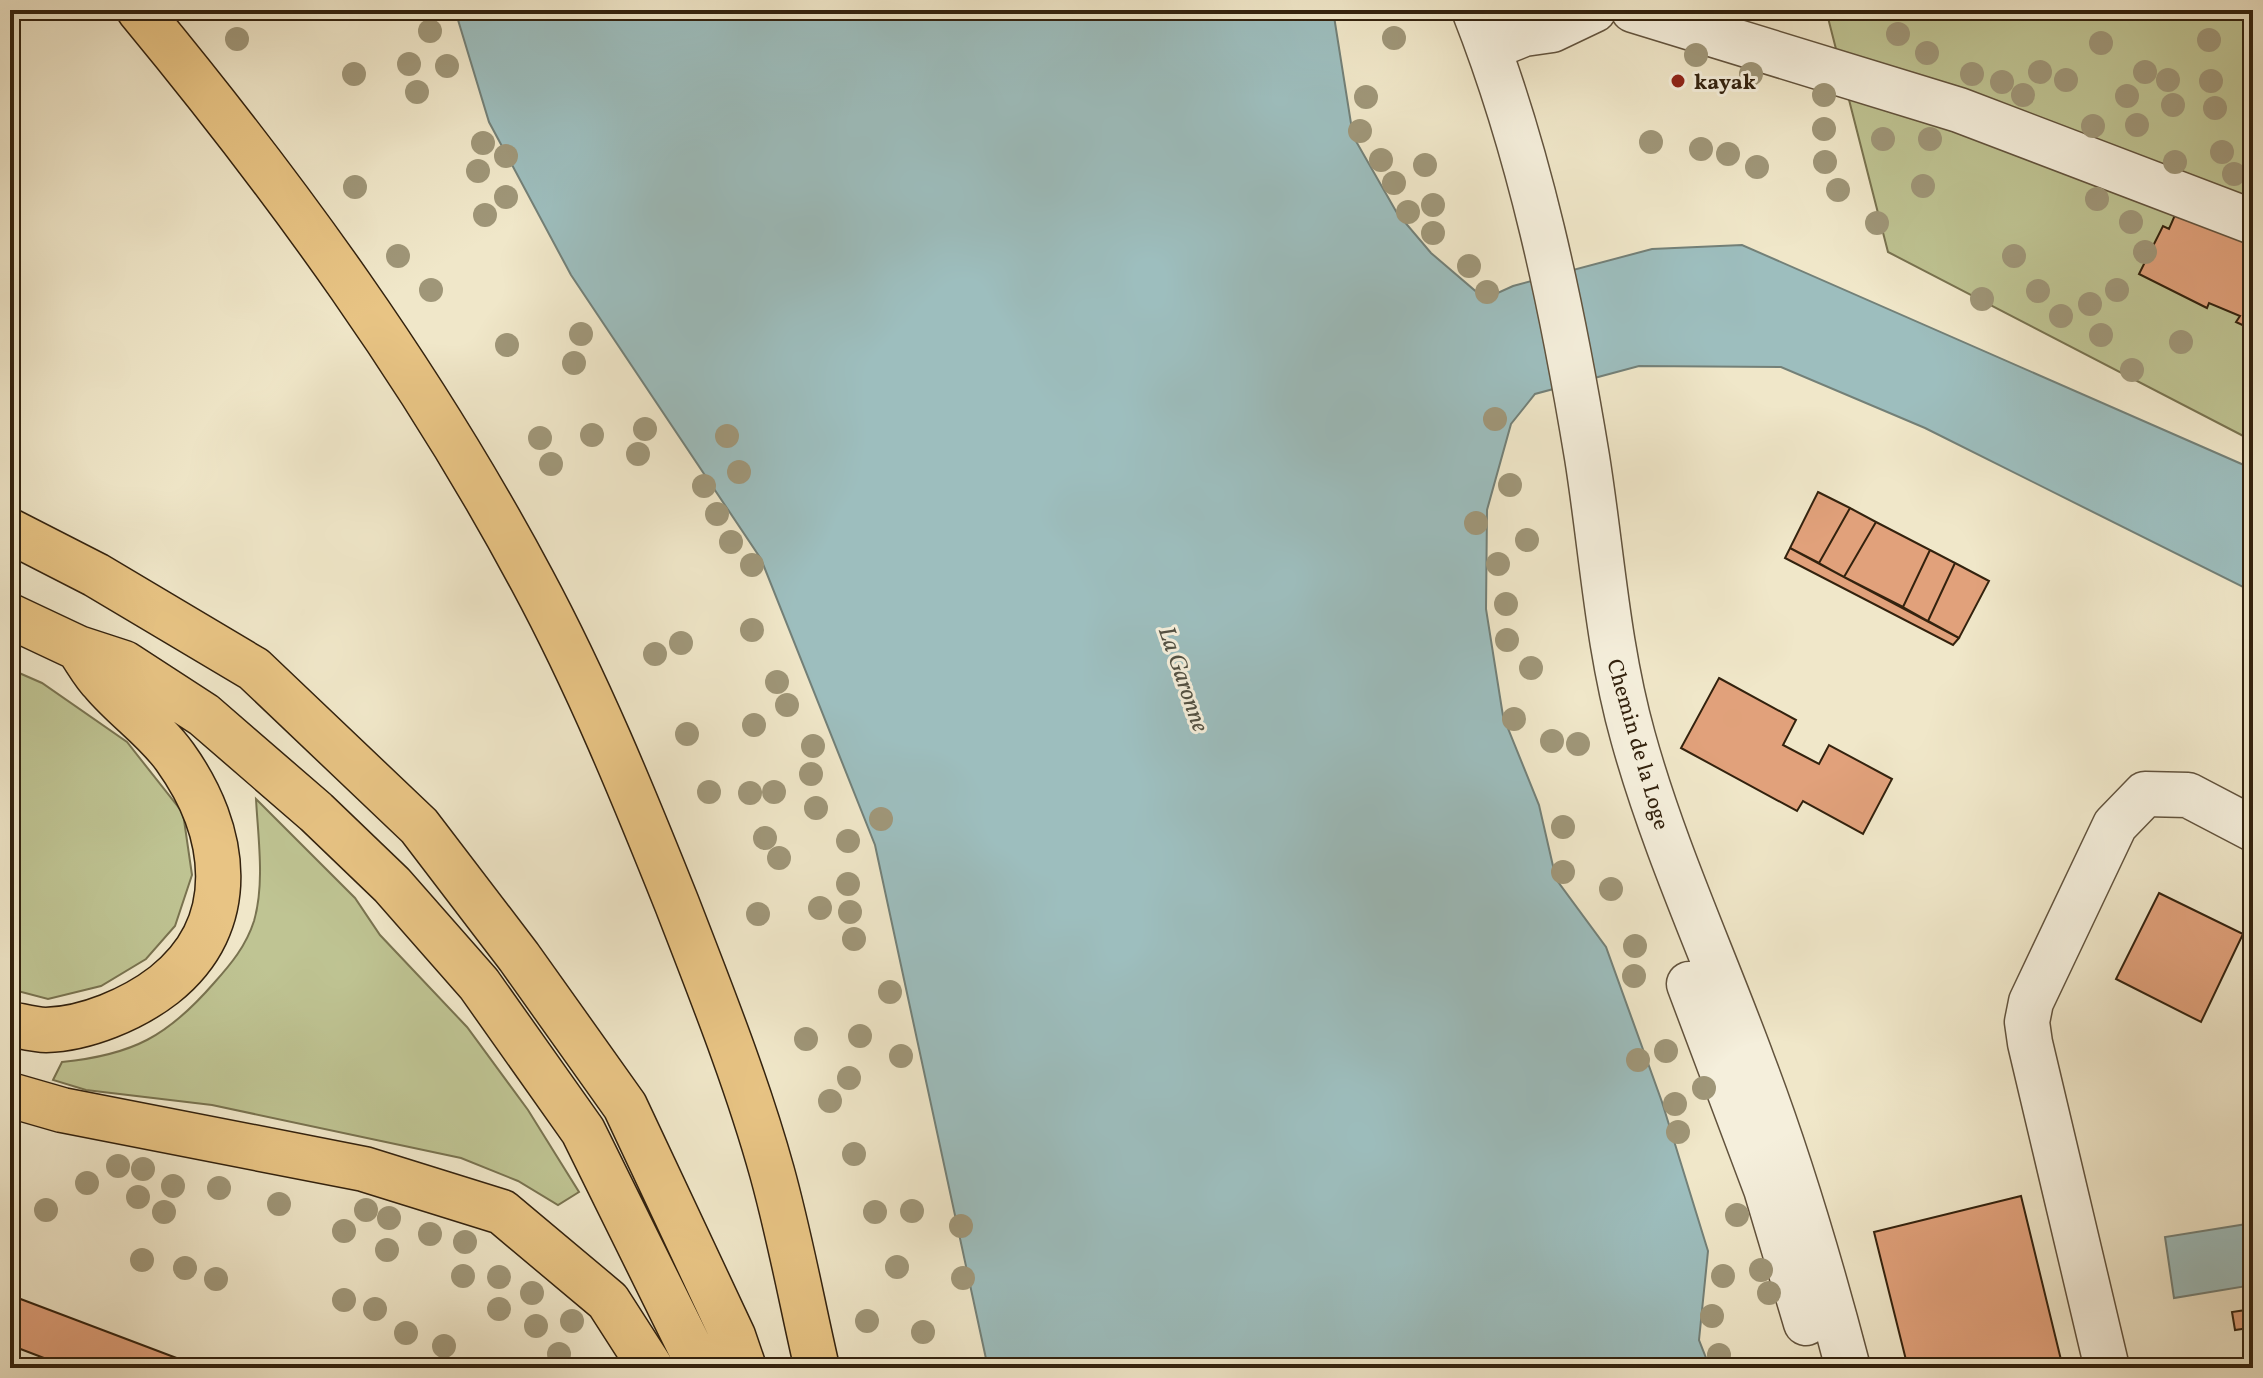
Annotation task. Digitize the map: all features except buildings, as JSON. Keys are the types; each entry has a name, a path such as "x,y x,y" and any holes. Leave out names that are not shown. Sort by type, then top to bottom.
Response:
{"main road":[{"path":"139,10 238,130 350,283 447,430 533,582 624,771 708,983 772,1172 817,1368"},
{"path":"10,531 96,575 254,669 419,826 625,1106 733,1336 744,1368"},
{"path":"10,560 254,669"},
{"path":"10,616 78,648 124,663 204,715 316,812 392,885 479,984 583,1131 700,1368"},
{"path":"10,1024 46,1030 139,1004 199,952 217,908 218,860 208,813 175,757 102,683 78,648"},
{"path":"10,1095 62,1110 364,1169 502,1212 608,1301 651,1368"}],"street":[{"name":"Chemin de la Loge","path":"1448,10 1531,241"},
{"path":"1481,29 1524,34 1552,30 1594,10"},
{"path":"1633,10 1959,110 2253,222"},
{"name":"Chemin de la Loge","path":"1481,29 1531,241 1609,636 1633,738 1692,913 1751,1058 1805,1209 1848,1368"},
{"name":"Chemin de la Loge","path":"1573,460 1585,651 1608,753 1633,833 1766,1189 1819,1368"},
{"path":"2107,1368 2030,1043 2027,1022 2031,1002 2115,825 2145,794 2188,795 2253,829"}],"green space":[{"path":"1826,10 2253,10 2253,441 1888,252"},
{"path":"10,669 42,683 127,742 183,813 192,875 175,926 146,959 101,986 48,999 10,989"},
{"path":"256,799 355,898 380,935 467,1027 528,1110 579,1192 558,1205 518,1181 461,1158 212,1105 86,1090 53,1080 62,1062 129,1048 164,1029 197,1001 237,954 254,921 259,891"}],"water":[{"name":"La Garonne","path":"455,10 1333,10 1353,136 1397,213 1431,253 1479,294 1489,297 1513,286 1652,249 1742,245 2253,469 2253,592 1925,428 1781,367 1639,366 1535,394 1511,424 1487,510 1486,609 1503,716 1539,805 1556,879 1606,947 1662,1102 1708,1251 1699,1340 1710,1368 988,1368 875,845 761,559 571,275 489,122"},
{"path":"2253,1223 2253,1285 2174,1298 2165,1237"}],"place":[{"name":"kayak","path":"1678,81"}]}
